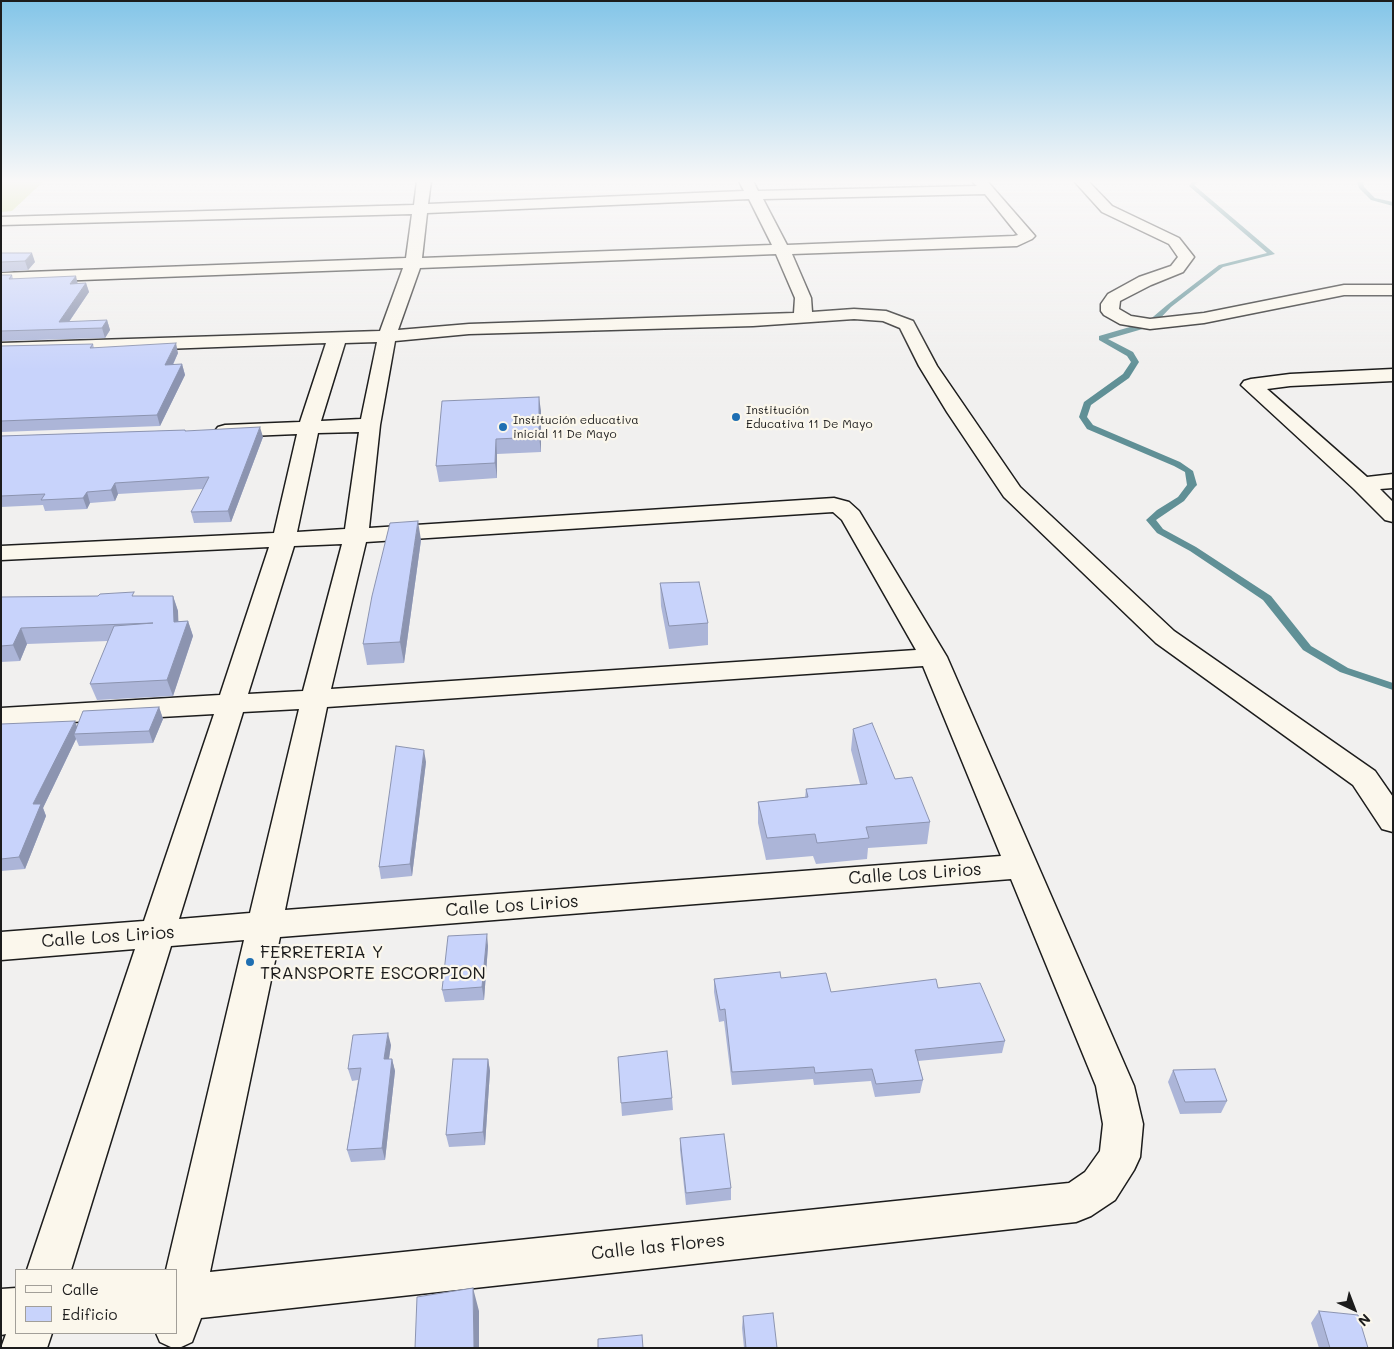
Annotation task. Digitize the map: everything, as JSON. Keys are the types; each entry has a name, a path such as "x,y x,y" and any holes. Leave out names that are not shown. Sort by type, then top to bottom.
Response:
{"street":[{"path":"178,1310 315,699 356,536 370,425 388,336 413,264 416,244"},
{"path":"779,244 803,298 803,318"},
{"path":"1,278 930,244"},
{"path":"1176,244 1186,256 1177,269 1145,281 1114,298 1110,304 1110,311 1126,320 1150,324 1204,318 1344,290 1393,290"},
{"path":"1,349 388,336 469,329 754,322 854,314 886,316 907,325 928,366 1012,492 1164,637 1364,778 1393,821"},
{"path":"49,1269 284,539 309,427 337,338"},
{"path":"1393,375 1290,380 1251,385 1362,484 1393,515"},
{"path":"210,431 370,425"},
{"path":"1362,484 1393,481"},
{"path":"1,553 356,536 841,507 851,516 933,657 1022,866"},
{"path":"1,717 315,699 933,657"},
{"name":"Calle Los Lirios","path":"1,946 1022,866"},
{"name":"Calle las Flores","path":"178,1314 1076,1202 1100,1186 1120,1157 1123,1124 1115,1086 1022,866"},
{"path":"1,1312 15,1311"},
{"path":"24,1348 29,1334"},
{"path":"171,1348 173,1334"}],"building":[{"path":"1,253 32,253 25,261 1,262"},
{"path":"1,275 12,275 9,279 76,276 70,284 86,283 59,322 107,320 102,328 1,331"},
{"path":"176,343 165,365 182,364 157,415 1,421 1,346 93,344 90,348"},
{"path":"539,397 539,437 496,439 495,463 436,466 442,401"},
{"path":"260,427 228,511 191,512 209,477 115,483 111,490 87,492 83,498 41,500 45,494 1,496 1,436"},
{"path":"418,521 400,642 363,644 372,596 390,523"},
{"path":"699,582 708,623 669,626 660,583"},
{"path":"134,592 132,596 173,596 174,622 188,621 167,680 90,684 114,626 153,623 21,628 13,645 1,646 1,597 98,596 100,594"},
{"path":"159,707 149,731 74,734 83,711"},
{"path":"75,721 33,804 41,804 19,857 1,859 1,724"},
{"path":"872,723 895,779 912,777 930,822 866,827 869,838 817,843 815,834 767,838 758,802 808,797 806,789 867,784 853,729"},
{"path":"396,746 424,750 410,864 379,867"},
{"path":"487,934 482,987 442,990 448,936"},
{"path":"780,972 781,978 826,973 831,992 936,979 938,988 980,983 1005,1041 915,1050 923,1080 876,1084 872,1069 815,1073 814,1067 732,1072 725,1009 720,1010 714,979"},
{"path":"388,1033 384,1059 392,1059 382,1148 347,1150 361,1068 348,1069 353,1035"},
{"path":"667,1051 672,1098 621,1103 618,1057"},
{"path":"453,1059 488,1059 483,1132 446,1135"},
{"path":"1215,1069 1227,1101 1185,1102 1173,1070"},
{"path":"724,1134 731,1188 686,1193 680,1138"},
{"path":"473,1288 474,1348 415,1348 417,1297"},
{"path":"1319,1311 1358,1315 1368,1348 1330,1348"},
{"path":"773,1313 777,1348 746,1348 743,1316"},
{"path":"642,1335 643,1348 598,1348 598,1339"}],"waterway":[{"path":"1260,244 1272,254 1221,266 1169,306 1150,324 1102,338 1130,354 1135,362 1126,376 1087,404 1083,417 1090,427 1177,464 1189,471 1192,485 1181,499 1151,520 1160,531 1193,549 1267,598 1307,648 1344,670 1393,687"}],"place":[{"name":"Institución Educativa 11 De Mayo","path":"736,417"},
{"name":"Institución educativa inicial 11 De Mayo","path":"503,427"},
{"name":"FERRETERIA Y TRANSPORTE ESCORPION","path":"250,962"}]}
